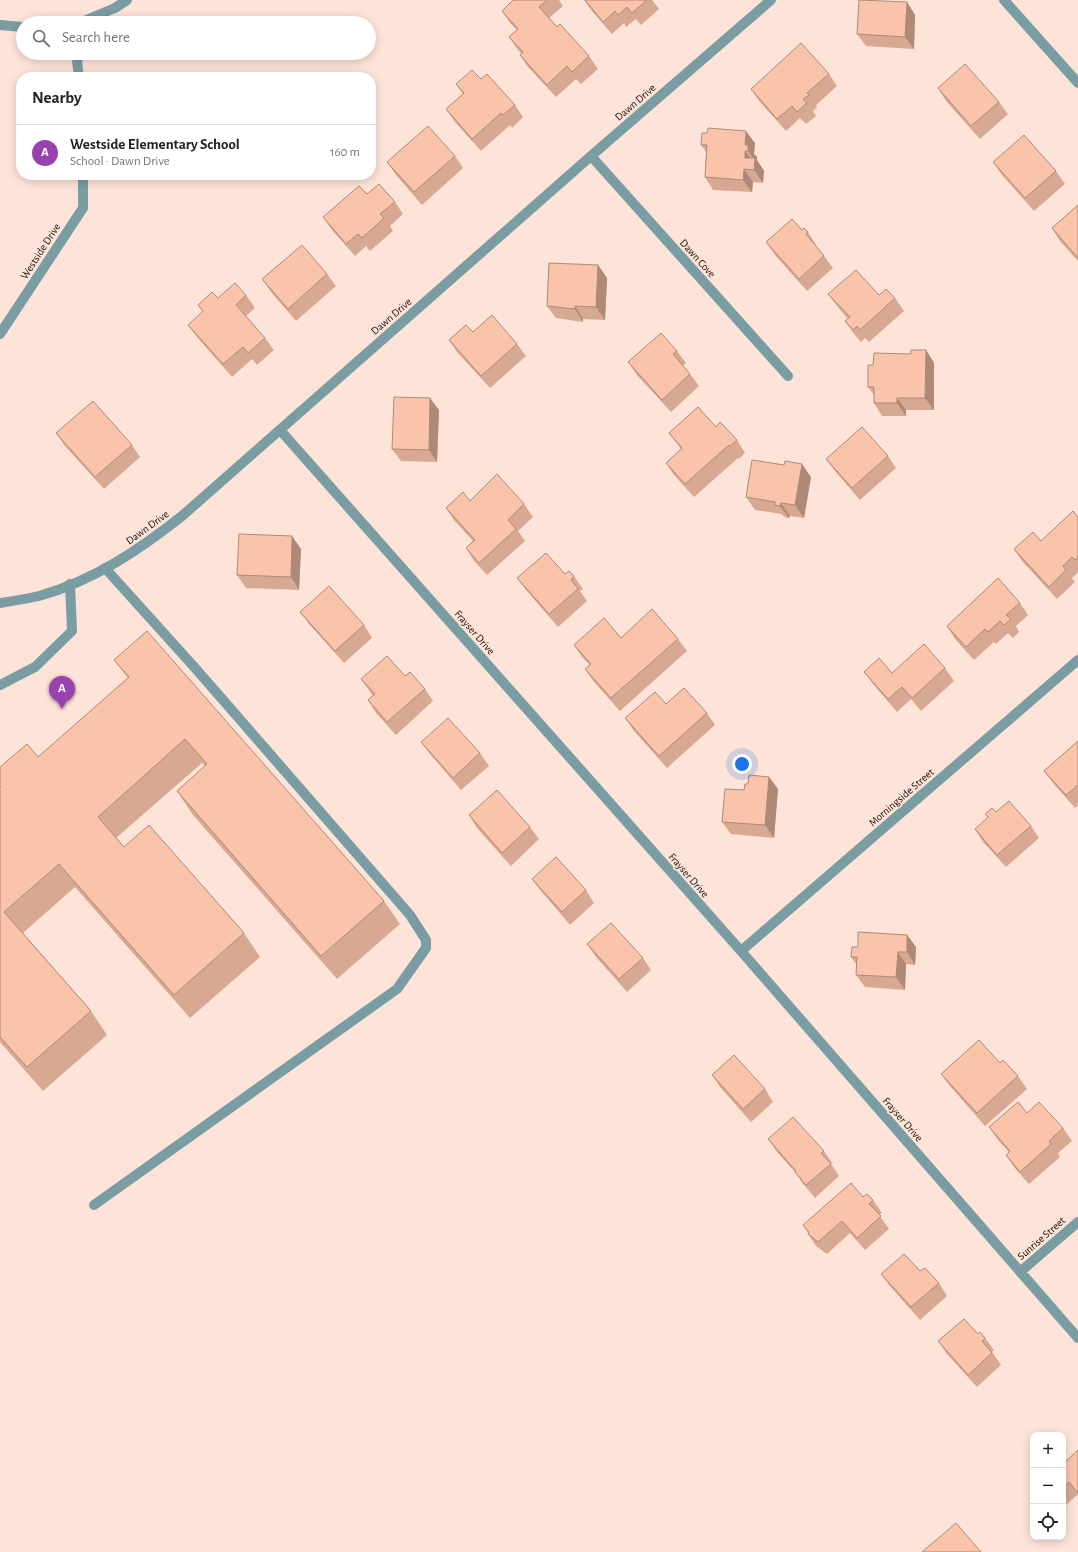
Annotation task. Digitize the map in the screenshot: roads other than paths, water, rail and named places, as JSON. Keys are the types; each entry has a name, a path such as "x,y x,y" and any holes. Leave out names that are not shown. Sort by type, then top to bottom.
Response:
{"street":[{"path":"96,16 115,8 128,0"},
{"name":"Dawn Drive","path":"0,603 40,596 92,576 142,547 182,516 591,156 771,0"},
{"path":"1004,0 1078,83"},
{"path":"0,25 16,26"},
{"path":"77,60 78,72"},
{"name":"Dawn Cove","path":"591,156 788,376"},
{"name":"Westside Drive","path":"0,334 83,208 83,180"},
{"name":"Frayser Drive","path":"280,430 740,951 1078,1338"},
{"path":"94,1205 397,989 426,948 426,940 410,915 196,669 105,568"},
{"path":"0,685 35,668 72,631 70,584"},
{"name":"Morningside Street","path":"740,951 1078,660"},
{"name":"Sunrise Street","path":"1020,1272 1078,1222"}],"place":[{"name":"Westside Elementary School","path":"62,709"}]}
